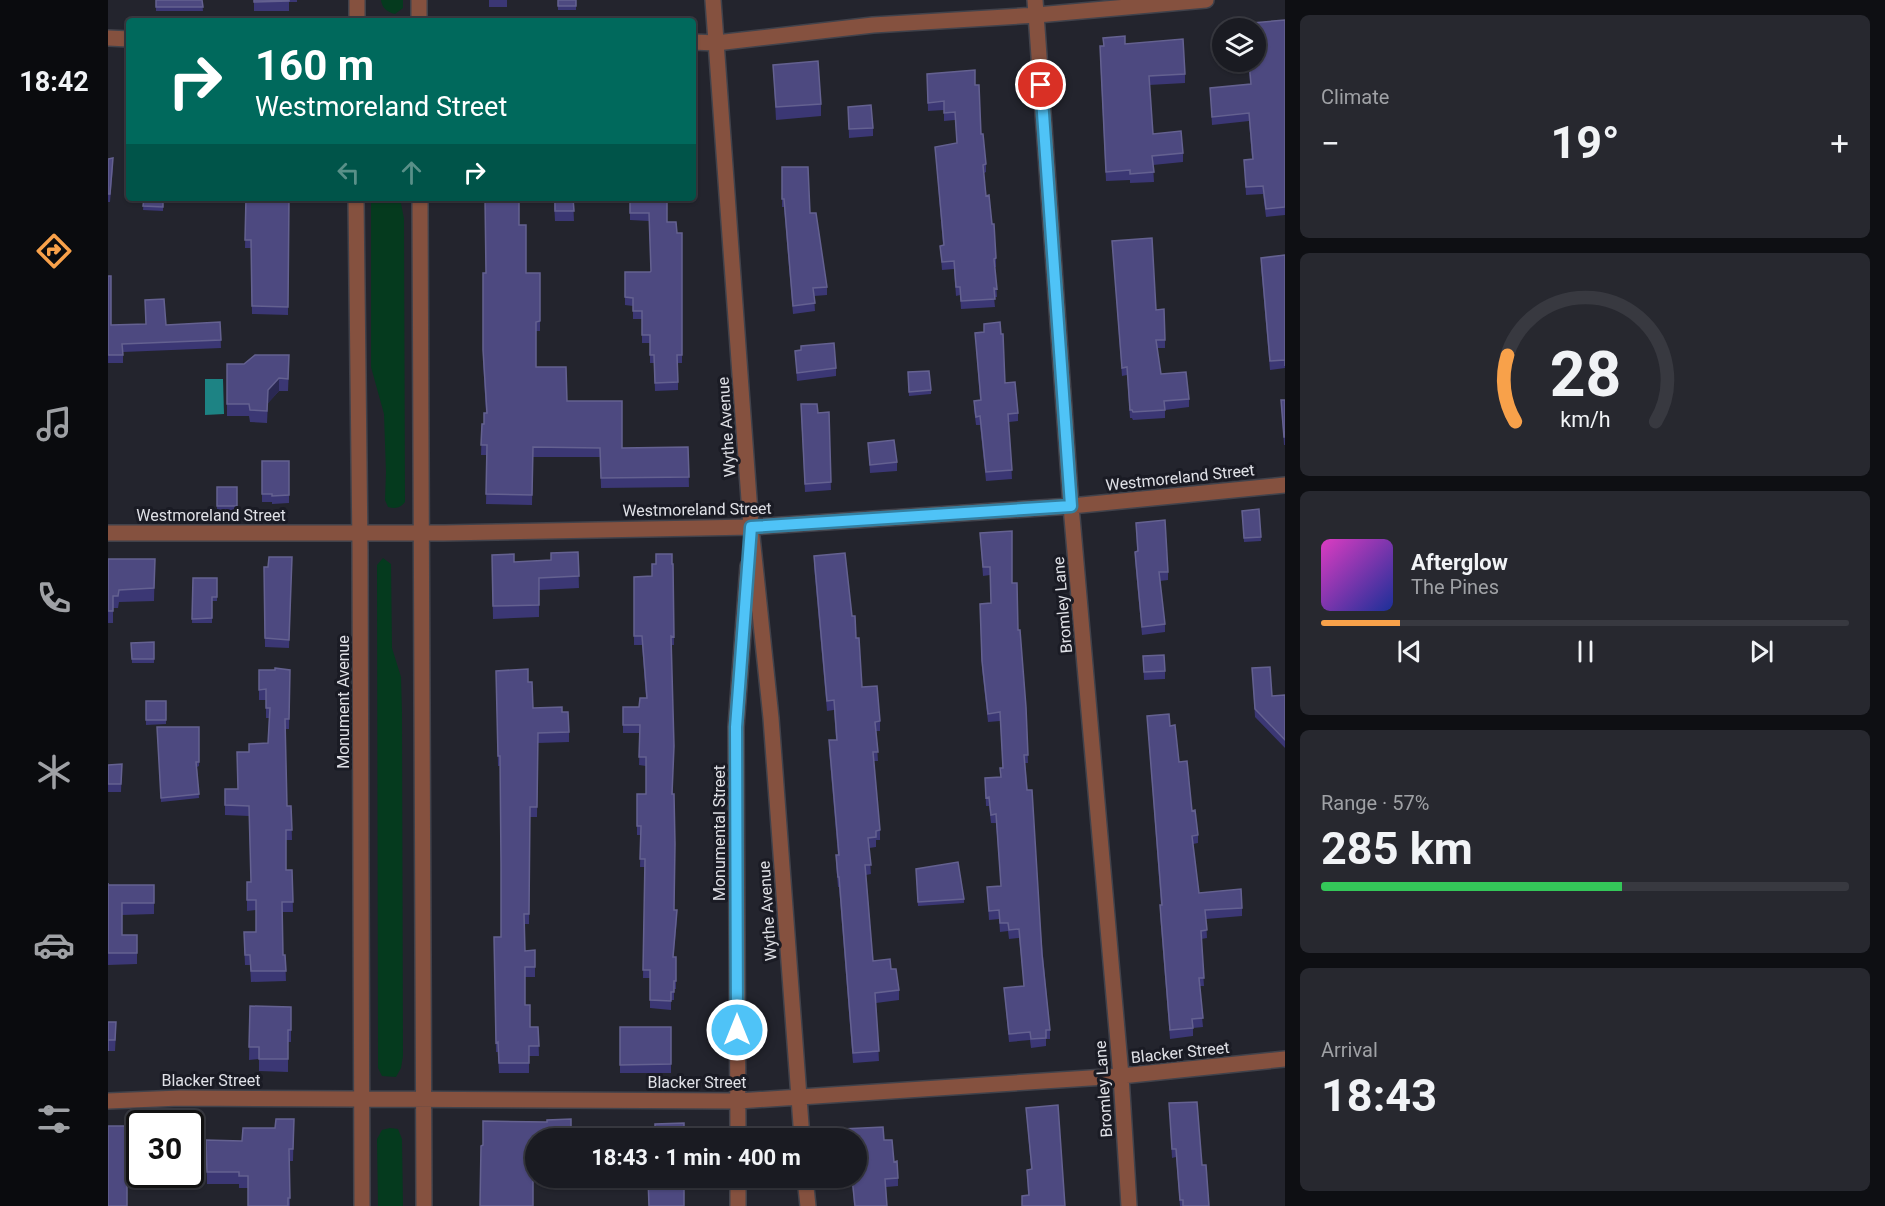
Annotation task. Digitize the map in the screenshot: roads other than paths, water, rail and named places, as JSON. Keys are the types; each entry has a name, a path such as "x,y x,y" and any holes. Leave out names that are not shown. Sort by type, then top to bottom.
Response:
{"street":[{"path":"357,0 357,18"},
{"path":"419,0 419,18"},
{"name":"Wythe Avenue","path":"713,0 751,527 771,718 801,1128"},
{"path":"696,42 716,43 1036,8 1206,0"},
{"name":"Bromley Lane","path":"1036,8 1071,506 1121,1076 1129,1206"},
{"path":"108,39 126,39"},
{"name":"Monument Avenue","path":"356,201 360,533 362,1206"},
{"path":"420,201 424,1206"},
{"name":"Westmoreland Street","path":"108,533 360,533 751,527 1071,506 1285,485"},
{"name":"Monumental Street","path":"738,1128 736,727 751,527"},
{"name":"Blacker Street","path":"108,1101 180,1098 738,1101 1121,1076 1285,1059"},
{"path":"738,1188 738,1206"},
{"path":"806,1188 808,1206"}],"water":[{"path":"205,379 223,379 224,414 205,415"}]}
